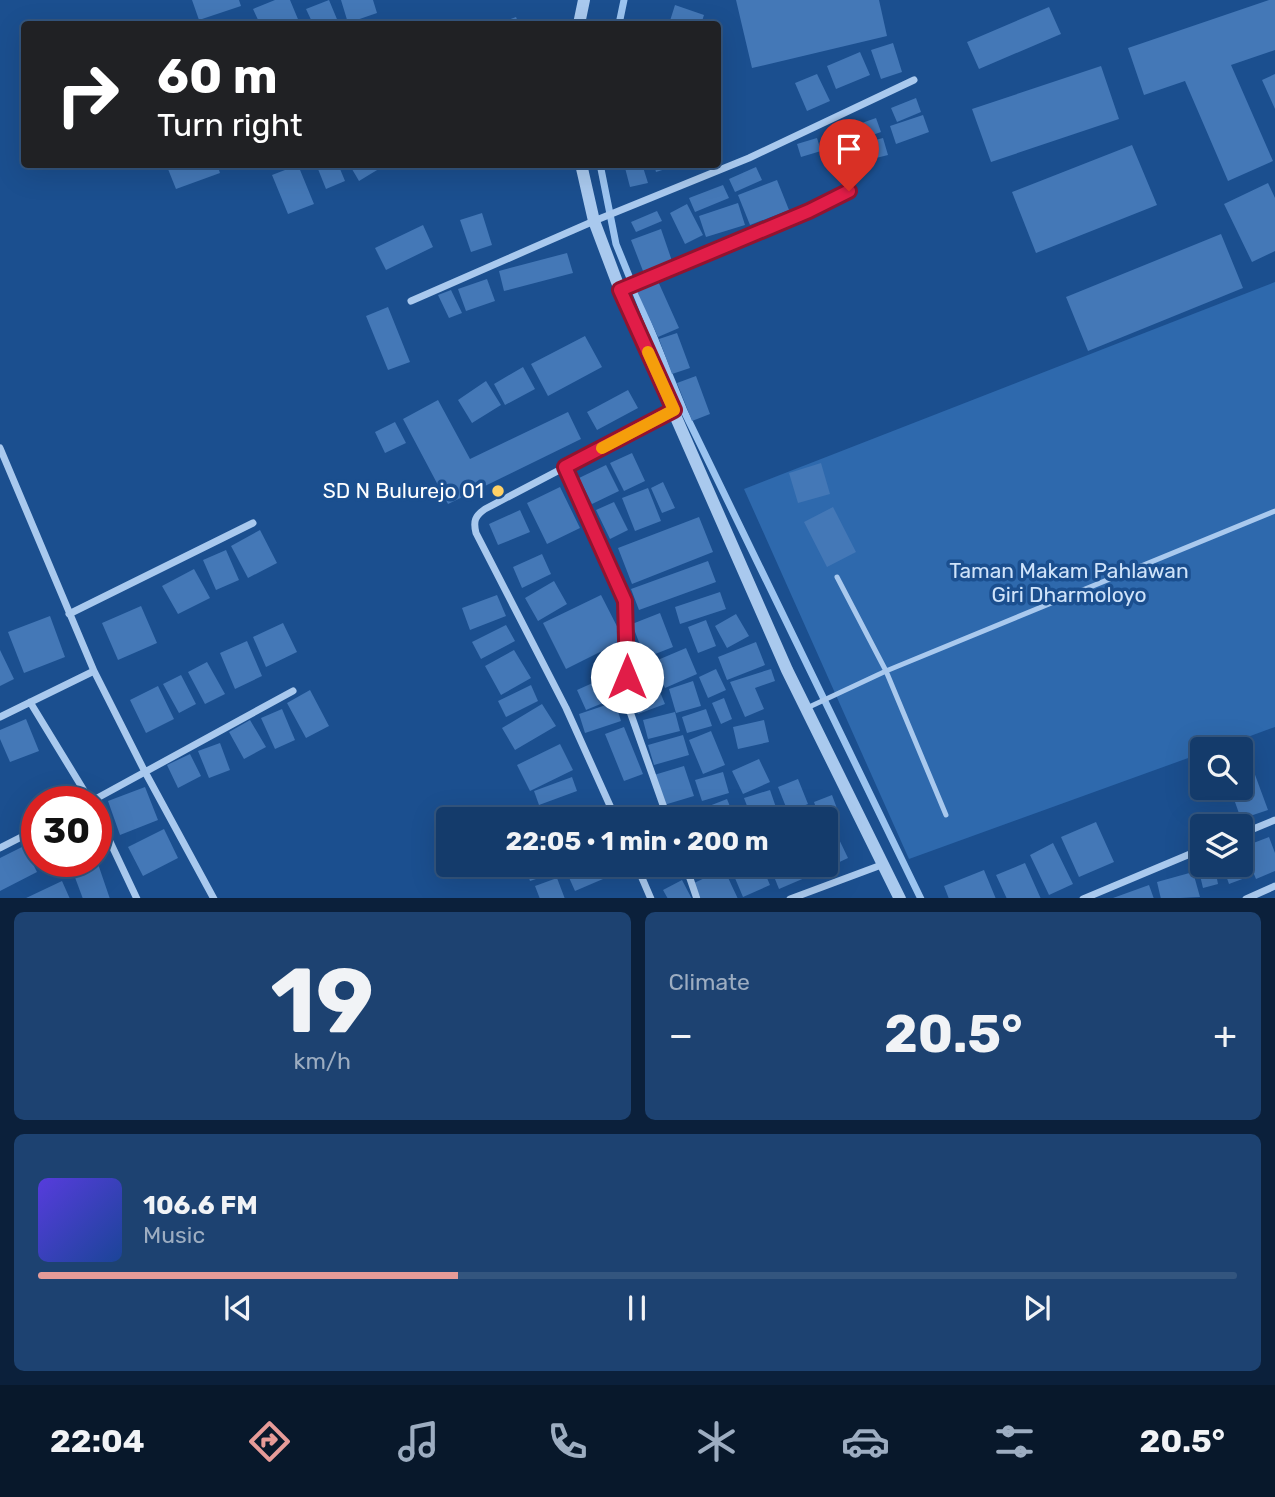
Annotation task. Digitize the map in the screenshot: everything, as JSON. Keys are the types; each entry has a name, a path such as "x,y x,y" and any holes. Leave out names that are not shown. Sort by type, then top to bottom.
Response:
{"street":[{"path":"580,21 583,0"},
{"path":"411,301 594,221 749,158 914,80"},
{"path":"582,168 594,221 626,288 674,410 787,670 900,898"},
{"path":"626,288 809,211 849,191"},
{"path":"611,807 566,708 476,533 474,523 478,514 485,509 674,410"},
{"path":"0,448 94,671 144,771 214,898"},
{"path":"565,467 625,601 628,706 664,807"},
{"path":"69,614 253,523"},
{"path":"0,717 94,671"},
{"path":"112,789 293,691"},
{"path":"30,702 82,786"},
{"path":"1253,829 1275,820"},
{"path":"0,848 21,837"},
{"path":"112,846 136,898"},
{"path":"1083,898 1190,854"},
{"path":"790,898 884,864"},
{"path":"642,877 651,898"},
{"path":"690,877 697,898"},
{"path":"1246,898 1275,886"}],"lane":[{"path":"807,708 864,680 1275,511"},
{"path":"837,577 886,671 946,816"}],"green space":[{"name":"Taman Makam Pahlawan Giri Dharmoloyo","path":"1275,282 1275,727 1248,737 1190,737 1190,757 909,859 744,489"}],"building":[{"path":"192,0 239,0 241,6 199,20"},
{"path":"275,0 290,0 299,21 259,21 253,9"},
{"path":"329,0 338,21 312,21 306,9"},
{"path":"341,0 373,0 377,13 347,21"},
{"path":"736,0 879,0 887,36 752,68"},
{"path":"1275,0 1275,50 1231,65 1273,161 1228,181 1185,81 1144,95 1128,48"},
{"path":"675,5 704,15 702,21 670,21"},
{"path":"1049,7 1061,34 979,69 967,42"},
{"path":"893,43 902,72 881,79 871,50"},
{"path":"860,52 870,75 836,89 827,66"},
{"path":"1101,66 1119,119 991,162 972,109"},
{"path":"817,74 830,101 807,111 795,83"},
{"path":"1275,74 1275,109 1262,80"},
{"path":"916,98 921,112 897,122 891,108"},
{"path":"923,115 929,132 896,144 890,126"},
{"path":"876,118 881,132 850,143 845,129"},
{"path":"839,129 846,142 829,151 822,138"},
{"path":"817,138 821,151 801,157 797,144"},
{"path":"883,138 888,155 868,160 864,143"},
{"path":"1132,145 1157,205 1036,253 1012,192"},
{"path":"855,148 862,164 835,176 828,161"},
{"path":"756,167 762,180 735,192 729,179"},
{"path":"168,168 218,168 220,173 176,189"},
{"path":"290,168 299,168 314,204 288,214 272,175"},
{"path":"318,168 340,168 345,181 326,189"},
{"path":"351,168 380,168 359,181"},
{"path":"625,168 643,168 648,183 630,187"},
{"path":"777,180 789,210 750,225 738,195"},
{"path":"1268,183 1275,198 1275,251 1252,262 1224,204"},
{"path":"723,185 729,198 695,212 689,198"},
{"path":"738,203 745,225 706,237 699,216"},
{"path":"687,204 703,235 685,244 670,213"},
{"path":"657,211 662,221 636,232 631,222"},
{"path":"482,213 492,245 471,252 460,220"},
{"path":"423,225 433,247 386,270 375,248"},
{"path":"661,229 672,261 643,271 631,240"},
{"path":"1221,234 1243,288 1088,351 1066,297"},
{"path":"567,253 573,273 504,291 499,271"},
{"path":"487,279 495,301 466,311 458,289"},
{"path":"657,279 679,328 658,337 636,289"},
{"path":"451,290 462,313 449,318 438,295"},
{"path":"388,307 410,362 388,370 366,316"},
{"path":"677,333 690,368 672,374 659,339"},
{"path":"585,336 602,367 548,396 531,364"},
{"path":"523,367 535,389 505,405 494,384"},
{"path":"696,376 710,414 692,421 677,383"},
{"path":"486,381 501,405 472,423 458,400"},
{"path":"628,390 638,408 597,430 587,412"},
{"path":"438,400 470,459 568,412 581,439 448,504 403,419"},
{"path":"395,422 406,443 385,453 375,432"},
{"path":"632,453 645,481 624,491 610,463"},
{"path":"821,463 830,494 798,503 789,473"},
{"path":"606,465 619,491 592,504 579,478"},
{"path":"663,482 675,508 662,513 651,488"},
{"path":"560,487 580,528 547,544 527,503"},
{"path":"648,488 661,521 635,531 622,498"},
{"path":"614,502 628,530 610,539 596,510"},
{"path":"833,507 856,552 827,567 804,522"},
{"path":"520,510 530,532 498,545 489,524"},
{"path":"699,517 713,552 632,584 618,548"},
{"path":"260,530 277,563 248,578 231,546"},
{"path":"226,550 239,580 216,590 203,560"},
{"path":"542,554 551,574 522,588 513,567"},
{"path":"708,561 716,582 639,610 631,589"},
{"path":"194,569 210,598 178,614 162,586"},
{"path":"554,581 567,604 538,621 525,598"},
{"path":"720,592 726,609 680,624 675,607"},
{"path":"497,595 506,616 470,630 462,608"},
{"path":"601,595 624,640 566,669 543,623"},
{"path":"141,606 157,643 118,660 102,623"},
{"path":"660,613 673,647 645,658 632,624"},
{"path":"736,614 749,636 727,648 715,626"},
{"path":"50,616 65,657 24,673 8,632"},
{"path":"706,620 716,646 698,653 688,627"},
{"path":"283,623 297,652 266,667 253,637"},
{"path":"506,625 515,641 481,659 472,642"},
{"path":"247,641 262,676 235,689 220,653"},
{"path":"756,642 765,665 727,680 718,657"},
{"path":"686,648 697,674 665,688 653,662"},
{"path":"0,650 14,679 0,686"},
{"path":"514,650 531,678 501,695 485,666"},
{"path":"207,662 225,694 205,704 188,672"},
{"path":"716,669 726,690 708,698 699,677"},
{"path":"771,669 775,681 755,688 764,709 745,717 730,682"},
{"path":"181,675 196,704 179,713 163,684"},
{"path":"606,677 615,698 586,710 577,690"},
{"path":"655,680 665,704 638,714 629,689"},
{"path":"693,681 701,706 676,713 669,689"},
{"path":"531,685 538,701 506,717 498,701"},
{"path":"158,686 174,719 146,733 130,700"},
{"path":"310,690 329,726 306,738 287,703"},
{"path":"724,698 732,719 721,724 712,703"},
{"path":"615,702 621,721 585,733 579,714"},
{"path":"542,704 556,726 515,750 502,728"},
{"path":"282,709 295,740 275,749 261,718"},
{"path":"706,709 712,726 687,733 682,717"},
{"path":"675,712 680,731 648,739 643,720"},
{"path":"26,719 39,751 10,762 0,739 0,730"},
{"path":"250,720 266,747 244,759 229,732"},
{"path":"764,720 769,742 738,749 733,727"},
{"path":"624,727 643,774 624,781 605,734"},
{"path":"711,731 725,765 703,774 689,740"},
{"path":"683,735 689,755 654,765 648,745"},
{"path":"220,743 230,770 209,778 198,751"},
{"path":"560,744 573,770 530,791 517,765"},
{"path":"190,754 201,776 178,788 167,765"},
{"path":"759,759 770,782 743,794 732,771"},
{"path":"684,766 694,796 664,805 654,775"},
{"path":"723,772 729,793 702,801 695,780"},
{"path":"1253,772 1268,810 1253,815 1239,814 1234,800 1253,800"},
{"path":"572,777 577,791 539,805 534,791"},
{"path":"798,779 808,804 786,807 778,787"},
{"path":"145,787 158,820 120,835 112,812 112,799"},
{"path":"770,790 776,807 747,807 744,798"},
{"path":"832,795 836,807 816,807 814,802"},
{"path":"727,799 730,807 707,807"},
{"path":"1096,822 1114,862 1079,877 1061,837"},
{"path":"164,829 178,858 143,876 128,847"},
{"path":"838,837 848,858 838,863"},
{"path":"1269,837 1275,853 1275,871 1256,879 1253,872 1253,843"},
{"path":"1053,843 1073,884 1049,895 1030,855"},
{"path":"21,848 21,877 27,877 0,891 0,858"},
{"path":"1025,863 1041,898 1007,898 996,875"},
{"path":"984,870 996,898 949,898 944,886"},
{"path":"1190,873 1190,877 1194,877 1200,897 1161,898 1157,882"},
{"path":"75,877 102,877 110,898 83,898"},
{"path":"569,877 608,877 575,891"},
{"path":"707,877 728,877 738,898 701,898 694,883"},
{"path":"735,877 767,877 770,885 743,897"},
{"path":"774,877 807,877 779,889"},
{"path":"1200,877 1217,877 1218,884 1203,888"},
{"path":"1227,877 1245,877 1245,878 1229,884"},
{"path":"557,878 565,898 540,898 535,886"},
{"path":"682,880 691,898 667,898 663,890"},
{"path":"62,881 70,898 26,898"},
{"path":"1149,885 1154,898 1113,898"}],"waterway":[{"path":"620,21 624,0"},
{"path":"601,168 616,244 684,411 921,898"}],"slow traffic":[{"path":"602,448 674,410 648,352"}],"place":[{"name":"SD N Bulurejo 01","path":"498,491"}],"route":[{"path":"627,677 625,601 565,467 674,410 620,290 809,211 849,191"}]}
